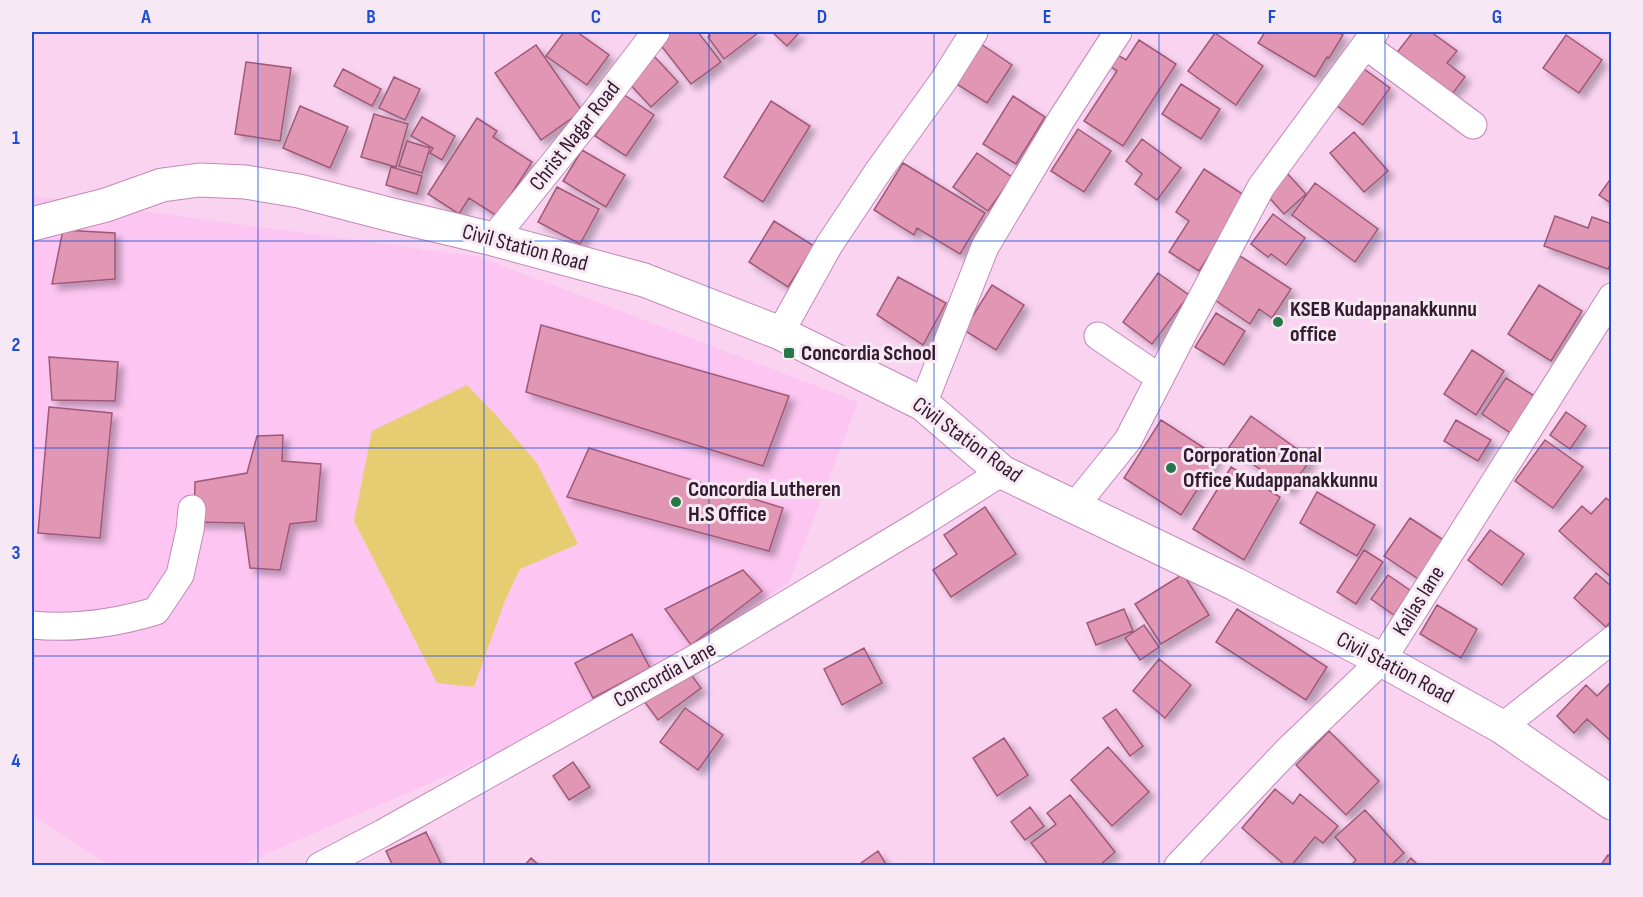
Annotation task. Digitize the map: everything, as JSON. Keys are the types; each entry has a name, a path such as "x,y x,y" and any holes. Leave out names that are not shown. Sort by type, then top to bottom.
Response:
{"main road":[{"name":"Civil Station Road","path":"32,224 106,205 162,185 200,180 245,182 299,190 644,280 780,333 923,404 1002,472 1235,584 1382,660 1502,727 1611,803"}],"street":[{"name":"Christ Nagar Road","path":"493,239 656,32"},
{"path":"780,333 829,245 944,80 974,32"},
{"path":"923,404 985,247 1061,120 1118,32"},
{"path":"1074,507 1128,440 1261,187 1370,38 1473,125"},
{"name":"Kailas lane","path":"1179,866 1288,750 1382,660 1611,297"},
{"path":"1098,336 1160,378"},
{"name":"Concordia Lane","path":"320,866 718,645 1002,472"},
{"path":"32,625 54,627 90,624 130,618 156,611 180,575 192,509"},
{"path":"1502,727 1611,640"}],"shaded area":[{"path":"32,196 480,257 858,402 790,581 671,665 465,768 240,865 109,865 32,815"},
{"path":"467,385 537,463 578,544 520,569 504,603 474,687 437,683 354,521 372,431"}],"building":[{"path":"564,32 577,32 609,55 587,85 546,56"},
{"path":"666,32 698,32 721,62 691,84 656,39"},
{"path":"707,32 758,33 724,59 708,37 710,36"},
{"path":"772,32 800,32 787,46"},
{"path":"1265,32 1337,32 1343,35 1315,77 1258,43"},
{"path":"1413,32 1431,32 1457,51 1447,63 1465,77 1450,97 1395,55"},
{"path":"1215,33 1263,66 1236,105 1188,71"},
{"path":"1566,35 1602,60 1579,93 1543,68"},
{"path":"1139,40 1176,64 1123,146 1084,121 1117,71 1107,64 1114,53 1126,60"},
{"path":"981,44 1012,65 987,103 955,83"},
{"path":"536,45 582,111 541,140 495,73"},
{"path":"653,55 678,82 651,107 626,80"},
{"path":"246,62 291,68 280,141 235,134"},
{"path":"1360,66 1390,88 1363,125 1333,103"},
{"path":"343,69 381,89 372,106 334,86"},
{"path":"394,77 420,89 405,120 379,108"},
{"path":"1181,84 1220,109 1201,139 1162,114"},
{"path":"623,94 654,115 626,156 595,136"},
{"path":"1013,96 1045,117 1016,164 983,144"},
{"path":"771,101 810,126 763,202 724,177"},
{"path":"300,106 348,127 330,168 283,148"},
{"path":"374,114 408,124 396,167 361,157"},
{"path":"422,117 455,136 442,160 430,153 433,148 411,136"},
{"path":"477,118 497,131 493,137 532,162 497,216 469,198 459,214 428,194"},
{"path":"1078,129 1111,151 1084,192 1051,171"},
{"path":"1354,132 1388,171 1364,192 1330,153"},
{"path":"1142,139 1181,168 1157,200 1135,184 1142,174 1126,161"},
{"path":"407,141 430,148 422,173 399,166"},
{"path":"582,150 625,175 606,207 563,181"},
{"path":"977,153 1012,177 988,211 953,187"},
{"path":"903,163 985,213 960,254 917,228 914,235 874,210"},
{"path":"391,167 422,176 417,194 386,185"},
{"path":"1204,169 1247,197 1199,271 1169,252 1189,221 1176,212"},
{"path":"1287,173 1306,194 1284,214 1265,193"},
{"path":"1612,177 1612,204 1599,195"},
{"path":"1315,183 1378,229 1355,262 1292,215"},
{"path":"557,187 599,209 580,244 538,222"},
{"path":"1273,214 1305,238 1286,265 1271,254 1268,257 1251,244"},
{"path":"1555,216 1588,228 1592,217 1612,224 1612,260 1608,269 1544,246"},
{"path":"774,221 814,246 788,287 749,262"},
{"path":"63,230 115,233 115,279 52,284"},
{"path":"1240,256 1291,289 1272,318 1259,309 1250,324 1212,298"},
{"path":"1158,273 1189,295 1152,344 1123,322"},
{"path":"898,277 946,303 923,345 877,315"},
{"path":"992,285 1024,305 996,350 964,330"},
{"path":"1539,285 1582,311 1551,361 1508,334"},
{"path":"1216,313 1245,331 1224,365 1195,347"},
{"path":"541,325 789,396 763,466 526,392"},
{"path":"1472,350 1504,371 1476,415 1444,394"},
{"path":"49,357 118,362 115,401 52,400"},
{"path":"1506,378 1536,397 1512,434 1482,414"},
{"path":"49,407 112,413 100,538 38,533"},
{"path":"1566,412 1586,426 1570,449 1550,435"},
{"path":"1251,416 1311,459 1289,490 1229,447"},
{"name":"Corporation Zonal Office Kudappanakkunnu","path":"1161,420 1218,457 1181,515 1124,478"},
{"path":"1456,420 1491,440 1478,461 1444,441"},
{"path":"283,435 282,461 321,464 316,521 290,524 280,570 250,568 244,523 194,522 195,482 247,473 257,436"},
{"path":"1545,440 1583,467 1553,508 1515,481"},
{"name":"Concordia Lutheren H.S Office","path":"589,448 783,508 769,551 567,497"},
{"path":"1231,467 1280,497 1244,560 1193,529"},
{"path":"1317,492 1375,525 1357,556 1300,523"},
{"path":"1606,498 1612,503 1612,578 1559,531 1582,506 1591,514"},
{"path":"985,507 1016,554 951,597 933,570 957,554 944,535"},
{"path":"1410,518 1445,541 1420,580 1384,556"},
{"path":"1490,530 1524,554 1502,585 1468,560"},
{"path":"1364,550 1383,562 1356,604 1337,592"},
{"path":"743,570 762,591 691,645 665,609"},
{"path":"1596,573 1612,587 1612,620 1606,627 1574,598"},
{"path":"1183,574 1209,615 1161,644 1135,604"},
{"path":"1388,575 1411,591 1394,615 1371,599"},
{"path":"1437,605 1477,629 1461,658 1420,634"},
{"path":"1124,609 1133,631 1096,645 1087,623"},
{"path":"1237,609 1327,667 1306,700 1216,642"},
{"path":"1144,625 1159,647 1140,660 1125,638"},
{"path":"632,634 650,668 593,698 575,663"},
{"path":"864,648 882,683 842,705 824,669"},
{"path":"1159,659 1191,685 1165,718 1133,691"},
{"path":"684,665 701,688 658,720 641,697"},
{"path":"1612,681 1612,742 1587,719 1574,733 1557,716 1586,685 1597,696"},
{"path":"685,708 723,735 698,770 660,742"},
{"path":"1116,709 1143,746 1130,756 1103,718"},
{"path":"1329,731 1379,781 1346,815 1296,765"},
{"path":"1004,738 1028,775 997,796 973,758"},
{"path":"1108,747 1149,792 1112,826 1071,780"},
{"path":"573,762 590,787 569,800 553,776"},
{"path":"1275,789 1293,804 1300,794 1338,826 1323,843 1315,837 1291,866 1286,866 1242,828"},
{"path":"1070,795 1115,852 1099,866 1049,866 1031,843 1056,824 1047,813"},
{"path":"1030,807 1044,826 1025,840 1011,822"},
{"path":"1365,810 1404,853 1390,866 1355,866 1353,863 1356,860 1335,837"},
{"path":"426,832 442,866 393,866 386,851"},
{"path":"878,851 887,866 862,866 861,863"},
{"path":"1608,855 1612,857 1612,866 1600,866"},
{"path":"531,858 540,866 524,866"},
{"path":"1411,858 1419,866 1404,866"}],"place":[{"name":"KSEB Kudappanakkunnu office","path":"1278,322"},
{"name":"Concordia School","path":"789,353"},
{"name":"Corporation Zonal Office Kudappanakkunnu","path":"1171,468"},
{"name":"Concordia Lutheren H.S Office","path":"676,502"}]}
